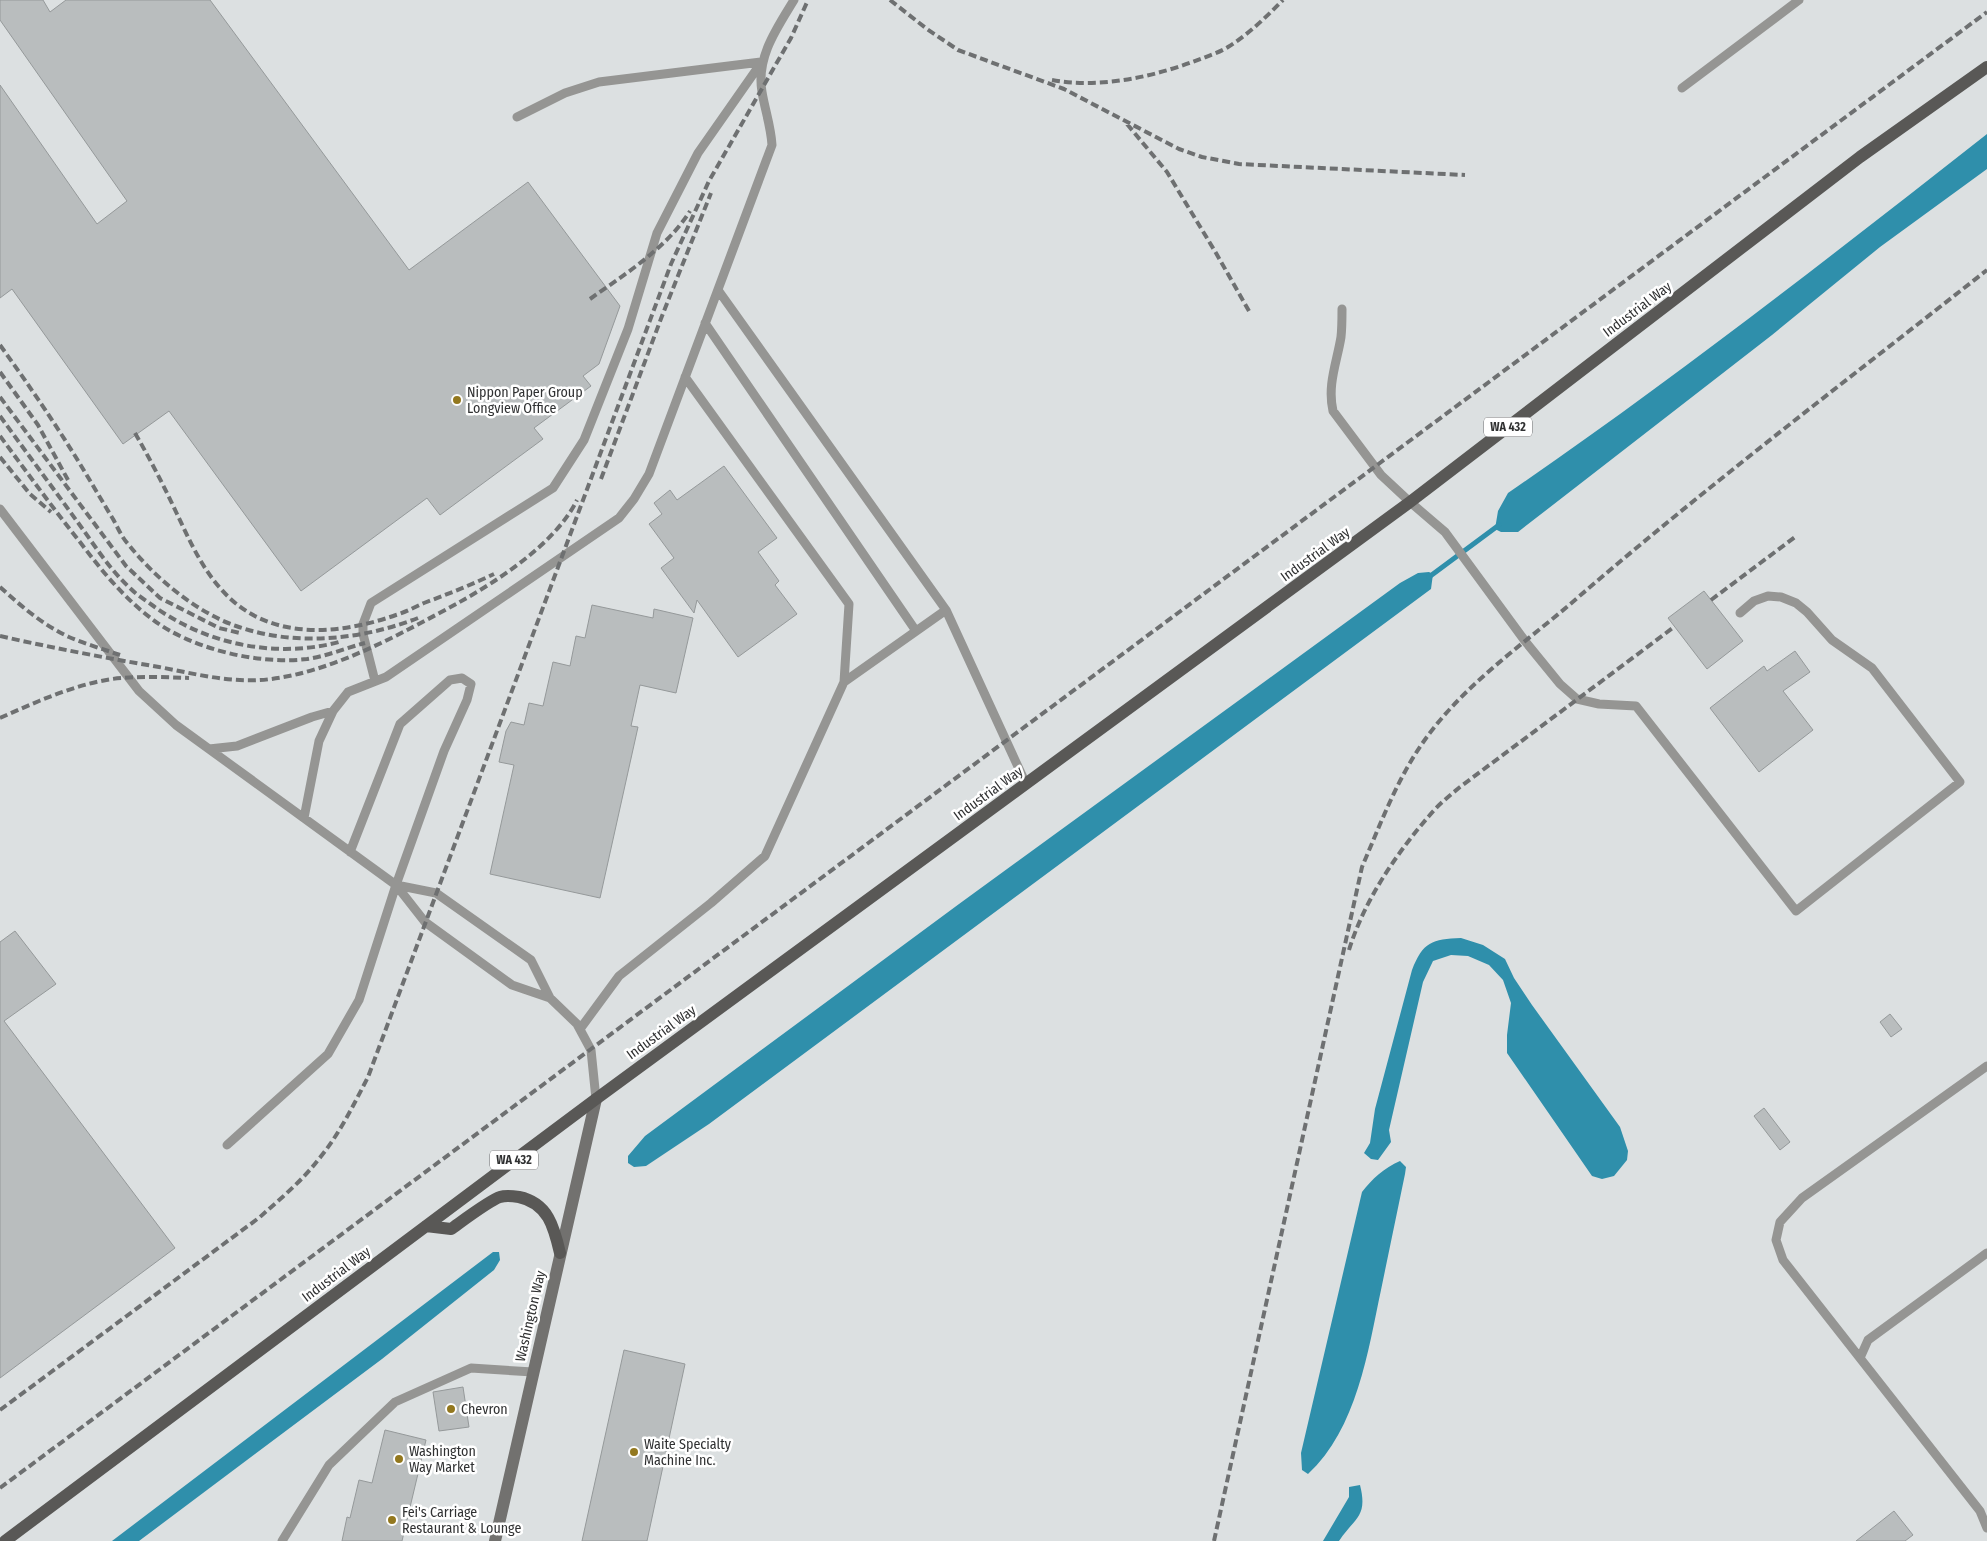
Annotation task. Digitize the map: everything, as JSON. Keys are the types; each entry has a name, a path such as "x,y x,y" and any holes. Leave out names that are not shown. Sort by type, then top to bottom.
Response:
{"main road":[{"name":"Industrial Way","path":"5,1541 596,1099 1410,502 1860,157 1987,67"},
{"name":"Washington Way","path":"495,1541 596,1099"},
{"path":"426,1226 451,1229 499,1197 513,1196 527,1199 540,1206 549,1217 555,1230 560,1253"}],"lane":[{"path":"375,681 363,634 363,624 371,602 553,488 584,440 628,330 657,233 698,153 761,62 773,35 794,0"},
{"path":"1682,88 1799,0"},
{"path":"517,117 565,93 598,82 761,62"},
{"path":"304,818 319,741 333,711 348,692 386,677 619,518 634,499 649,474 772,145 771,128 762,90 761,62"},
{"path":"718,290 946,610 1026,784"},
{"path":"1342,309 1341,336 1330,392 1333,411 1381,474 1445,532 1560,684 1577,699 1599,704 1636,706 1796,911 1960,782 1872,668 1832,640 1807,612 1796,603 1780,597 1768,596 1754,601 1740,613"},
{"path":"705,323 916,631"},
{"path":"580,1029 618,976 711,903 765,856 844,682 849,604 685,377"},
{"path":"0,509 139,691 176,725 396,885 425,922 512,985 550,998"},
{"path":"844,682 946,610"},
{"path":"227,1145 328,1054 359,1000 396,885 444,751 467,700 471,684 462,678 450,680 400,724 350,852"},
{"path":"209,749 237,746 312,717 333,711"},
{"path":"396,885 436,893 531,960 550,998 577,1024 591,1050 596,1099"},
{"path":"1987,1066 1802,1198 1780,1222 1776,1240 1783,1260 1860,1358 1984,1508 1987,1528"},
{"path":"1860,1358 1868,1340 1985,1257"},
{"path":"282,1541 329,1465 395,1402 471,1368 533,1372"}],"water":[{"path":"1987,134 1987,169 1880,247 1772,335 1518,532 1501,532 1495,529 1498,511 1508,493 1691,362"},
{"path":"1429,572 1433,574 1431,589 709,1124 646,1166 634,1167 628,1163 628,1156 645,1136 959,904 1400,583 1418,573"},
{"path":"1461,938 1483,945 1505,959 1514,978 1532,1005 1620,1127 1628,1151 1627,1160 1614,1176 1602,1179 1592,1176 1507,1053 1511,1003 1503,980 1489,965 1468,956 1451,955 1433,961 1423,982 1389,1130 1391,1142 1378,1160 1371,1159 1364,1153 1370,1143 1375,1109 1416,961 1420,953 1430,944 1443,939"},
{"path":"1400,1161 1406,1167 1405,1174 1371,1338 1358,1388 1338,1435 1325,1456 1308,1474 1302,1470 1301,1453 1362,1192 1379,1174"},
{"path":"493,1252 499,1252 500,1260 494,1270 382,1359 139,1541 112,1541"},
{"path":"1360,1485 1362,1504 1359,1516 1339,1541 1323,1541 1349,1497 1349,1487"}],"building":[{"path":"0,0 43,0 50,12 66,0 210,0 409,270 528,182 620,306 599,364 583,376 591,386 534,428 543,439 440,515 427,498 301,591 169,411 123,444 12,289 0,298 0,85 97,224 127,201 0,20"},
{"path":"724,466 777,538 758,552 779,581 775,585 797,614 738,657 697,600 694,613 661,568 674,558 649,524 662,514 654,503 670,490 677,500"},
{"path":"1704,591 1743,641 1707,669 1668,618"},
{"path":"592,605 653,618 654,609 693,618 676,693 640,685 631,726 638,727 600,898 490,874 514,765 499,762 506,731 511,722 524,725 529,703 543,706 553,662 570,666 576,636 585,638"},
{"path":"1795,651 1810,672 1783,691 1813,730 1759,772 1710,708 1764,666 1767,671"},
{"path":"15,931 56,984 4,1021 175,1248 0,1378 0,942"},
{"path":"1890,1014 1902,1029 1891,1037 1880,1022"},
{"path":"1764,1108 1790,1142 1780,1150 1754,1116"},
{"name":"Waite Specialty Machine Inc.","path":"624,1350 685,1364 647,1541 582,1541"},
{"name":"Chevron","path":"463,1387 469,1427 439,1431 433,1392"},
{"path":"385,1430 426,1440 402,1541 342,1541 347,1517 350,1518 359,1480 372,1483"},
{"path":"1894,1511 1913,1535 1905,1541 1856,1541"}],"waterway":[{"path":"1429,577 1499,525"}],"railway":[{"path":"0,1410 260,1217 312,1168 333,1141 368,1077 671,264 709,181 791,38 808,0"},
{"path":"890,0 958,50 1064,89 1179,149 1202,157 1239,164 1465,175"},
{"path":"1052,80 1090,83 1110,82 1148,75 1185,64 1219,52 1236,42 1283,0"},
{"path":"0,1488 1987,12"},
{"path":"1127,124 1167,172 1249,311"},
{"path":"601,479 662,316 711,193"},
{"path":"590,299 657,249 670,237 690,211"},
{"path":"1214,1541 1362,867 1390,802 1414,756 1439,721 1455,703 1492,669 1723,478 1987,270"},
{"path":"0,345 61,434 124,539 151,570 191,603 236,626 258,633 281,637 328,638 351,636 396,626 418,618"},
{"path":"0,372 38,425 68,480"},
{"path":"0,397 126,566 160,598 219,628 240,633"},
{"path":"0,416 110,566 123,582 152,605 195,630 241,644 290,649 315,647 339,642"},
{"path":"135,433 207,572 239,606 259,618 280,626 303,629 326,630 350,627 400,614 494,574"},
{"path":"0,436 59,516 122,593 168,630 206,646 247,657 268,660 307,659 365,643"},
{"path":"0,457 30,494 51,512"},
{"path":"0,636 215,678 257,680 295,675 368,649 474,594 508,572 541,545 568,516 577,500"},
{"path":"1711,600 1795,537"},
{"path":"0,587 50,627 81,642 120,655"},
{"path":"1349,950 1363,914 1382,879 1405,846 1436,808 1460,787 1674,627"},
{"path":"0,718 55,695 97,682 131,677 189,678"}],"place":[{"name":"Nippon Paper Group Longview Office","path":"457,400"},
{"name":"Chevron","path":"451,1409"},
{"name":"Waite Specialty Machine Inc.","path":"634,1452"},
{"name":"Washington Way Market","path":"399,1459"},
{"name":"Fei's Carriage Restaurant & Lounge","path":"392,1520"}]}
